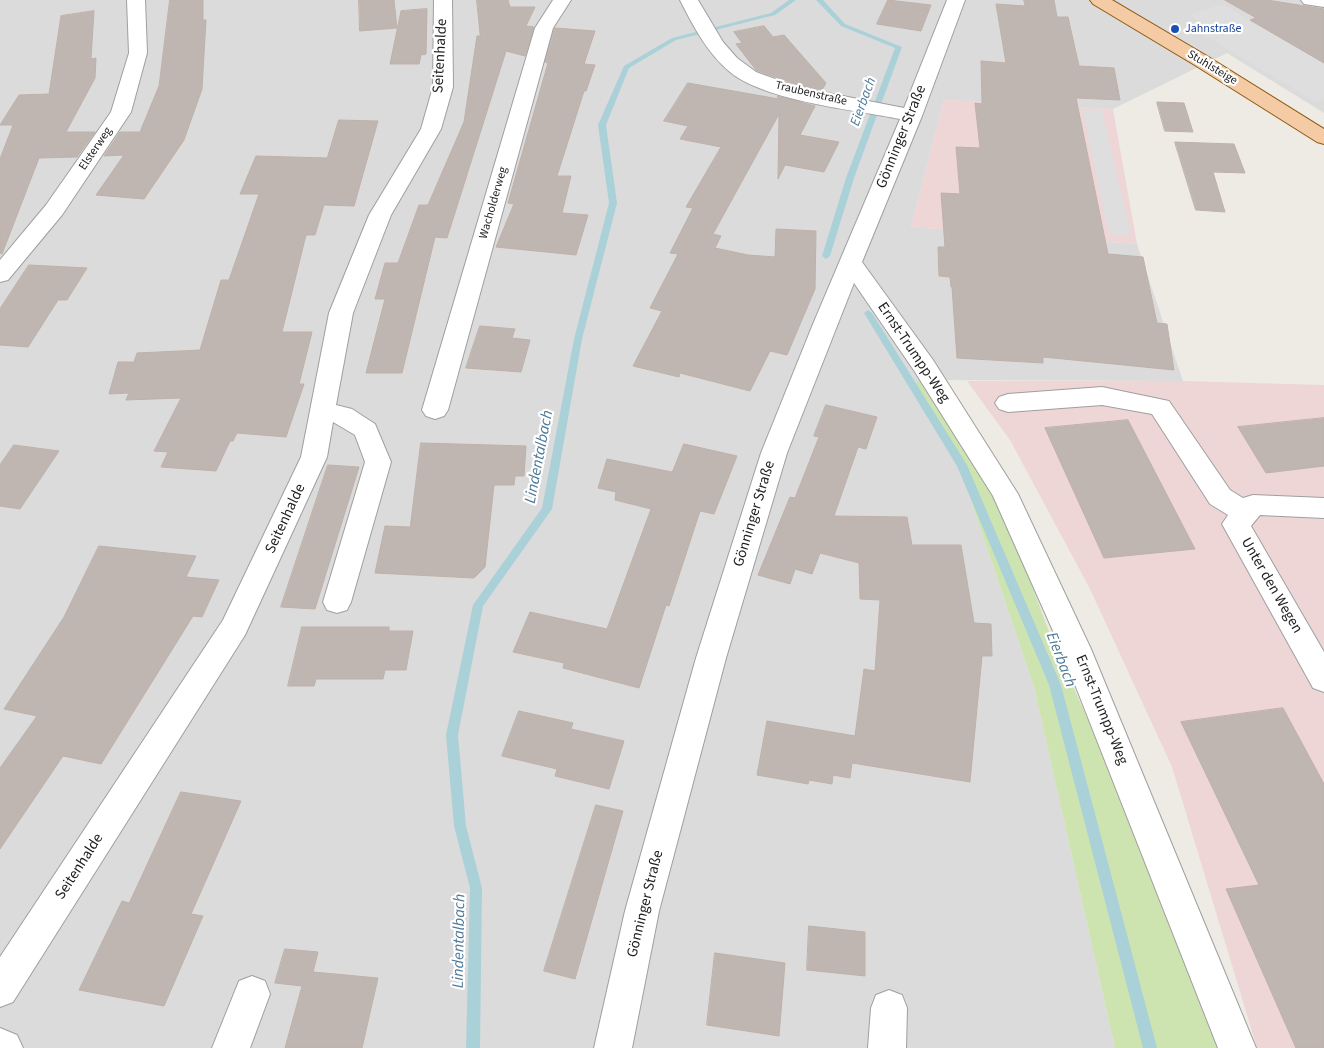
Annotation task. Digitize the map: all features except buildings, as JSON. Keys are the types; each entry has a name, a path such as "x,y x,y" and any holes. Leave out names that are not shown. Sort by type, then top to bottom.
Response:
{"main road":[{"name":"Stuhlsteige","path":"1099,0 1200,60 1324,138"}],"street":[{"name":"Elsterweg","path":"0,274 54,210 121,112 138,53 136,0"},
{"name":"Seitenhalde","path":"0,989 235,627 314,457 341,313 380,215 431,129 443,87 443,0"},
{"name":"Wacholderweg","path":"435,410 544,28 562,0"},
{"name":"Traubenstraße","path":"689,0 697,17 716,45 738,70 767,84 805,95 912,116"},
{"name":"Gönninger Straße","path":"613,1048 642,911 711,658 774,453 825,324 912,116 956,0"},
{"path":"1310,0 1324,2"},
{"name":"Ernst-Trumpp-Weg","path":"850,265 924,366 1005,494 1076,649 1237,1048"},
{"path":"1008,403 1102,396 1160,408 1220,497 1245,513 1253,505 1324,508"},
{"path":"323,412 343,415 366,430 378,462 337,602"},
{"name":"Unter den Wegen","path":"1245,513 1236,524 1324,680"},
{"path":"231,1048 252,994"},
{"path":"887,1048 889,1008"},
{"path":"0,1047 4,1048"}],"shaded area":[{"path":"0,0 1324,0 1324,113 1227,53 1113,109 944,100 911,227 1137,244 1183,381 928,380 909,382 960,468 1034,687 1115,1048 0,1048"},
{"path":"1222,4 1250,20 1277,11 1324,38 1324,99 1316,102 1187,25 1198,21 1189,15"},
{"path":"944,100 1113,109 1137,244 911,227"},
{"path":"1082,109 1102,110 1131,235 1109,234"},
{"path":"967,381 1183,381 1324,385 1324,1048 1257,1048 1172,767 1090,589 1010,440"}],"green space":[{"path":"928,380 1007,519 1051,637 1235,1048 1115,1048 1034,687 960,468 909,382"}],"waterway":[{"name":"Lindentalbach","path":"473,1048 476,888 460,826 452,735 478,605 547,509 578,339 613,203 602,125 626,67 674,39 773,14 793,0"},
{"name":"Eierbach","path":"819,0 843,25 899,47 850,178 826,256"},
{"name":"Eierbach","path":"868,313 962,465 1055,685 1150,1048"}],"place":[{"name":"Jahnstraße","path":"1175,29"}]}
